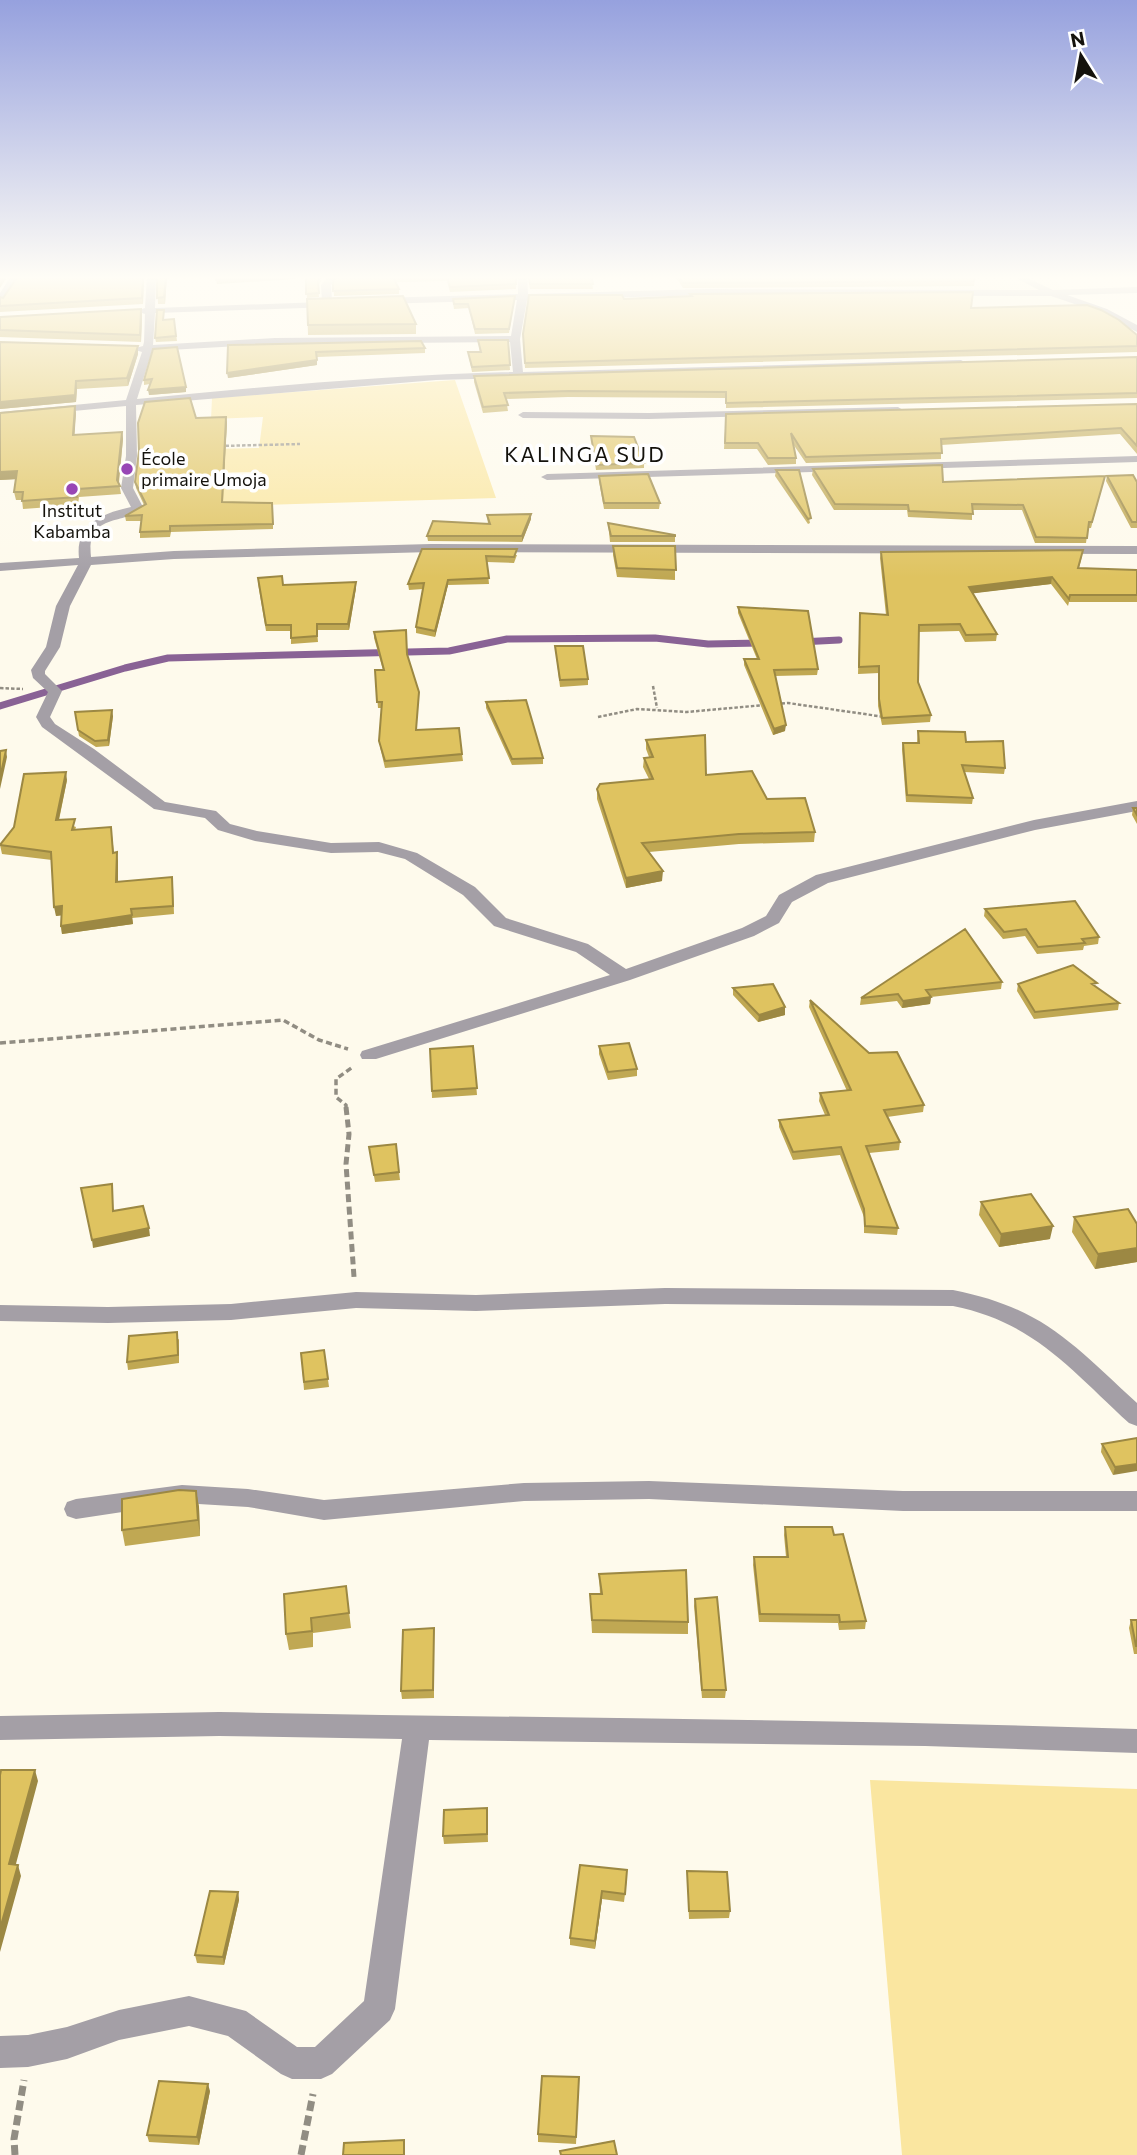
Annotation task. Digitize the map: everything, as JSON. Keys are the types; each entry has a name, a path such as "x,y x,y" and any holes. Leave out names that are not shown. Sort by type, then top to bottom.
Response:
{"street":[{"path":"137,377 131,402 131,475 127,488 138,509 111,513 96,524 84,545 85,562 62,608 51,657 38,670 38,675 55,691 43,717 49,727 89,752 160,806 210,814 224,827 255,836 331,848 379,848 411,856 470,891 500,922 582,948 624,976"},
{"path":"0,415 292,387 460,377"},
{"path":"523,415 637,416 913,410"},
{"path":"547,477 1137,459"},
{"path":"0,567 215,554 431,548 1137,550"},
{"path":"369,1055 624,976 748,932 774,919 785,899 822,879 1034,825 1137,806"},
{"path":"0,1313 231,1312 356,1300 475,1303 666,1296 953,1298 982,1302 1021,1318 1067,1349 1137,1418"},
{"path":"76,1509 182,1494 248,1498 324,1510 524,1492 649,1490 903,1501 1137,1501"},
{"path":"0,1728 219,1724 750,1734 925,1734 1137,1741"},
{"path":"14,2052 67,2043 119,2025 189,2011 235,2022 292,2063 321,2063 379,2009 417,1727"}],"path":[{"path":"211,446 300,444"},
{"path":"653,686 657,708"},
{"path":"598,717 637,709 657,708 687,712 788,703 886,717"},
{"path":"0,1043 283,1020 319,1040 369,1055"},
{"path":"356,1300 346,1164 349,1135 346,1105 336,1097 336,1079 369,1055"},
{"path":"14,2052 15,2155"},
{"path":"301,2155 321,2063"}],"shaded area":[{"path":"455,380 496,498 191,507 201,488 256,485 262,472 204,473 214,449 259,448 263,417 211,419 212,398"},
{"path":"870,1780 1137,1789 1137,2155 902,2155"}],"building":[{"path":"0,377 127,377 76,381 75,395 0,402"},
{"path":"145,377 184,377 186,387 148,390 152,379 144,380"},
{"path":"474,377 1137,377 1137,393 726,403 726,392 568,391 504,393 508,405 483,407"},
{"path":"190,398 196,418 226,417 222,502 272,503 273,524 170,526 170,531 140,532 142,515 125,516 146,504 135,482 139,451 138,423 145,402"},
{"path":"1137,404 1137,446 1121,428 941,439 942,453 806,457 791,433 796,458 768,458 758,443 725,443 726,414"},
{"path":"75,406 73,435 122,432 117,480 120,486 78,489 77,497 22,501 23,492 14,492 17,471 0,472 0,413"},
{"path":"591,436 634,437 644,463 596,465"},
{"path":"942,465 943,482 1105,476 1092,522 1089,522 1087,538 1036,537 1023,505 972,504 973,514 909,511 908,505 835,504 813,469"},
{"path":"776,470 799,470 811,518 808,519"},
{"path":"648,474 660,503 604,503 599,476"},
{"path":"1133,475 1137,482 1137,522 1132,522 1107,476"},
{"path":"531,514 522,536 427,536 433,521 490,524 487,515"},
{"path":"608,523 675,535 675,536 611,536"},
{"path":"613,546 675,546 676,570 617,568"},
{"path":"422,549 517,549 514,557 486,556 489,578 448,580 435,631 416,627 424,583 408,584"},
{"path":"1083,550 1078,568 1137,570 1137,595 1070,595 1069,599 1052,577 969,587 997,634 966,635 960,624 919,625 918,682 931,715 882,718 879,666 859,667 860,613 888,615 881,552"},
{"path":"282,576 283,585 356,582 348,624 317,624 317,636 291,638 291,625 266,625 258,578"},
{"path":"738,607 808,611 818,669 774,670 786,725 774,729 744,659 759,659"},
{"path":"406,630 407,654 419,692 416,730 459,728 462,754 385,761 379,741 382,702 377,702 375,670 384,670 374,632"},
{"path":"555,646 583,646 588,679 560,680"},
{"path":"526,700 543,758 512,759 486,702"},
{"path":"112,710 108,740 95,741 78,730 75,712"},
{"path":"918,731 965,732 966,742 1003,741 1005,768 962,765 973,798 907,795 903,743 919,743"},
{"path":"705,735 706,775 752,771 767,799 805,798 815,832 739,834 642,843 663,871 626,878 597,789 600,784 653,779 644,758 653,757 646,740"},
{"path":"6,750 0,778 0,751"},
{"path":"66,772 56,820 75,819 72,830 111,827 113,853 117,852 116,882 172,877 173,906 131,909 132,915 61,926 62,906 54,907 51,852 0,845 14,827 24,774"},
{"path":"1075,901 1099,937 1082,939 1085,943 1038,947 1026,929 1004,932 985,909"},
{"path":"965,929 1002,982 926,990 931,997 903,1001 898,994 861,998"},
{"path":"1073,965 1097,983 1092,984 1119,1003 1035,1012 1018,984"},
{"path":"773,984 785,1007 759,1015 733,988"},
{"path":"810,1000 869,1053 897,1052 924,1105 884,1110 900,1142 866,1146 898,1228 865,1226 864,1209 841,1147 793,1152 779,1120 829,1115 820,1093 851,1090"},
{"path":"629,1043 637,1069 608,1072 599,1046"},
{"path":"473,1046 477,1088 432,1091 430,1049"},
{"path":"396,1144 399,1172 374,1175 369,1147"},
{"path":"112,1184 113,1211 143,1206 149,1228 92,1240 81,1188"},
{"path":"1031,1194 1053,1226 1001,1234 981,1202"},
{"path":"1128,1209 1137,1224 1137,1248 1098,1254 1074,1217"},
{"path":"177,1332 178,1355 127,1362 129,1336"},
{"path":"324,1350 328,1379 304,1382 301,1353"},
{"path":"1137,1438 1137,1464 1115,1467 1102,1444"},
{"path":"179,1490 196,1491 198,1520 122,1530 122,1499"},
{"path":"785,1527 832,1527 834,1535 843,1534 866,1621 840,1622 839,1615 760,1614 754,1557 788,1557"},
{"path":"686,1570 688,1622 592,1620 590,1594 602,1594 599,1574"},
{"path":"346,1586 349,1613 311,1618 312,1631 286,1634 284,1594"},
{"path":"717,1597 726,1690 702,1690 695,1599"},
{"path":"1131,1620 1137,1620 1137,1646 1136,1646"},
{"path":"434,1628 433,1690 401,1691 403,1630"},
{"path":"1,1770 35,1770 9,1864 18,1865 0,1929 0,1775"},
{"path":"487,1808 487,1834 443,1836 444,1810"},
{"path":"580,1865 627,1870 625,1894 602,1891 595,1941 570,1938"},
{"path":"687,1871 727,1872 730,1911 689,1911"},
{"path":"210,1891 238,1892 223,1957 195,1955"},
{"path":"542,2076 579,2077 576,2137 538,2134"},
{"path":"159,2081 208,2084 197,2137 147,2135"},
{"path":"404,2140 404,2155 343,2155 344,2143"},
{"path":"614,2141 617,2155 561,2155 560,2151"}],"waterway":[{"path":"0,706 125,668 168,658 449,651 507,639 655,638 708,644 761,643"},
{"path":"800,642 839,640"}],"place":[{"name":"École primaire Umoja","path":"127,469"},
{"name":"Institut Kabamba","path":"72,489"}],"district":[{"name":"KALINGA SUD","path":"585,455"}]}
